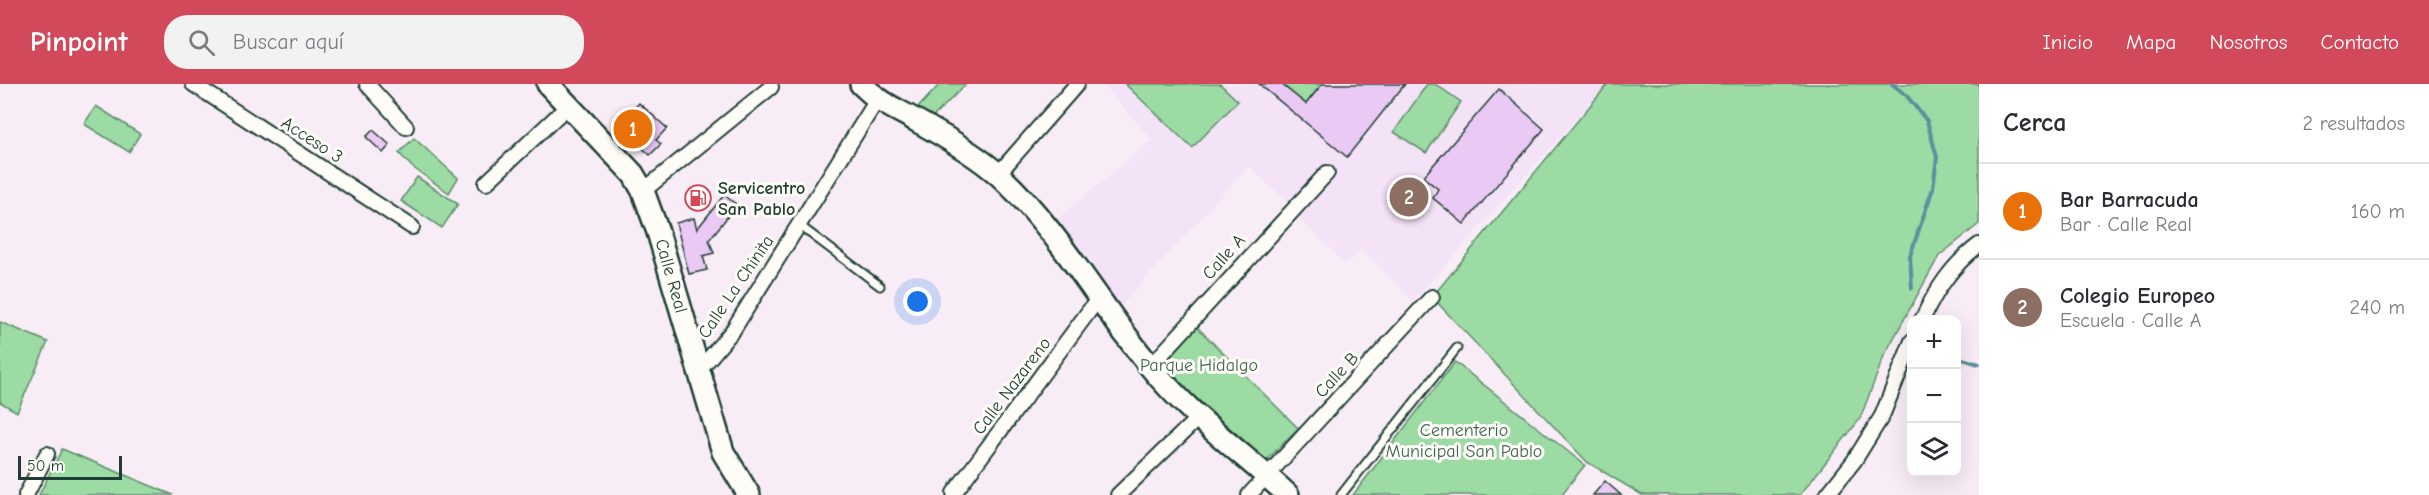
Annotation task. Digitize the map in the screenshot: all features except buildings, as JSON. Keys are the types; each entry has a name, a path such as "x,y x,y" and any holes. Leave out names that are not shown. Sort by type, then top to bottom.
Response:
{"main road":[{"name":"Calle Real","path":"548,84 633,174 643,191 658,232 723,452 749,495"},
{"path":"861,84 877,100 919,122 998,174 1030,205 1078,265 1098,299 1150,367 1198,418 1288,495"}],"street":[{"name":"Acceso 3","path":"193,84 412,227"},
{"path":"367,84 406,126"},
{"path":"998,174 1077,84"},
{"path":"643,191 771,87"},
{"name":"Calle La Chinita","path":"698,369 733,330 877,100"},
{"path":"486,183 569,105"},
{"name":"Calle A","path":"1150,367 1327,173"},
{"path":"1924,315 1937,287 1964,256 1979,246"},
{"name":"Calle B","path":"1249,495 1432,297"},
{"name":"Calle Nazareno","path":"954,494 1098,299"},
{"path":"1827,495 1854,461 1882,416 1907,350"},
{"path":"1118,495 1198,418"},
{"path":"26,495 47,454"}],"lane":[{"path":"799,225 880,286"},
{"path":"1341,495 1457,348"}],"shaded area":[{"path":"1102,84 1608,84 1413,301 1362,249 1345,264 1295,214 1316,193 1307,183 1286,201 1248,166 1119,308 1091,262 1057,219 1152,140"}],"green space":[{"path":"940,84 966,84 929,121 915,111"},
{"path":"1125,84 1220,84 1238,101 1192,148"},
{"path":"1281,84 1322,84 1306,104"},
{"path":"1427,84 1435,84 1461,102 1426,153 1394,132"},
{"path":"1608,84 1979,84 1979,224 1939,256 1884,356 1860,419 1800,495 1642,495 1587,462 1432,297"},
{"path":"96,106 140,134 129,152 84,124"},
{"path":"414,138 458,178 449,193 412,167 399,153"},
{"path":"417,177 458,204 442,228 401,201"},
{"path":"0,322 48,342 17,412 0,402"},
{"name":"Parque Hidalgo","path":"1196,326 1298,428 1264,463 1160,365"},
{"name":"Cementerio Municipal San Pablo","path":"1455,362 1585,465 1561,495 1353,495"},
{"path":"62,449 173,495 39,495"}],"waterway":[{"path":"1892,84 1906,95 1927,121 1937,157 1933,188 1910,256 1912,288"},
{"path":"1961,359 1979,364"}],"place":[{"name":"Bar Barracuda","path":"633,129"},
{"name":"Colegio Europeo","path":"1409,197"},
{"name":"Servicentro San Pablo","path":"698,198"}]}
